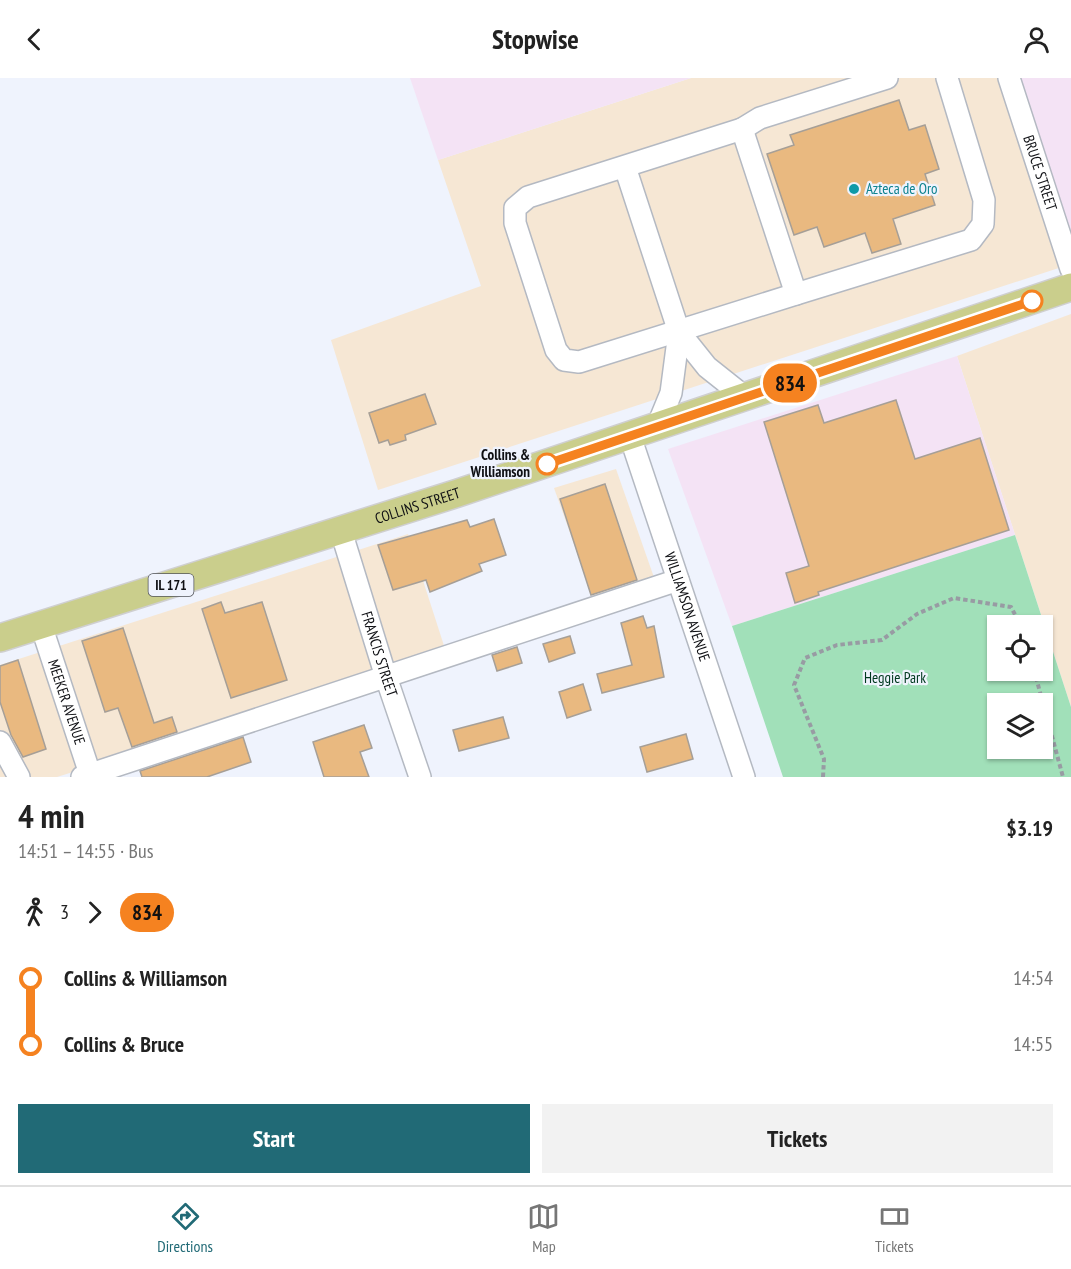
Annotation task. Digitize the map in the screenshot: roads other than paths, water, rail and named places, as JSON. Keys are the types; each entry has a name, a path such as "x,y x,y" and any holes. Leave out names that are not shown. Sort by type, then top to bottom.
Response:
{"main road":[{"name":"COLLINS STREET","path":"0,638 341,531 657,428 1071,288"}],"street":[{"path":"887,78 760,118 742,129 528,197 515,208 515,223 556,350 564,360 579,362 971,240 983,224 984,200 947,78"},
{"name":"BRUCE STREET","path":"1009,78 1071,269"},
{"path":"742,129 796,294"},
{"path":"625,167 680,332 707,367 746,398"},
{"path":"657,428 671,393 680,332"},
{"name":"WILLIAMSON AVENUE","path":"630,436 744,777"},
{"name":"FRANCIS STREET","path":"341,531 420,777"},
{"path":"88,776 678,580"},
{"name":"MEEKER AVENUE","path":"41,626 88,776"},
{"path":"0,742 19,777"}],"place":[{"name":"Azteca de Oro","path":"854,189"},
{"name":"Collins & Williamson","path":"547,464"}],"park label":[{"name":"Heggie Park","path":"895,678"}]}
